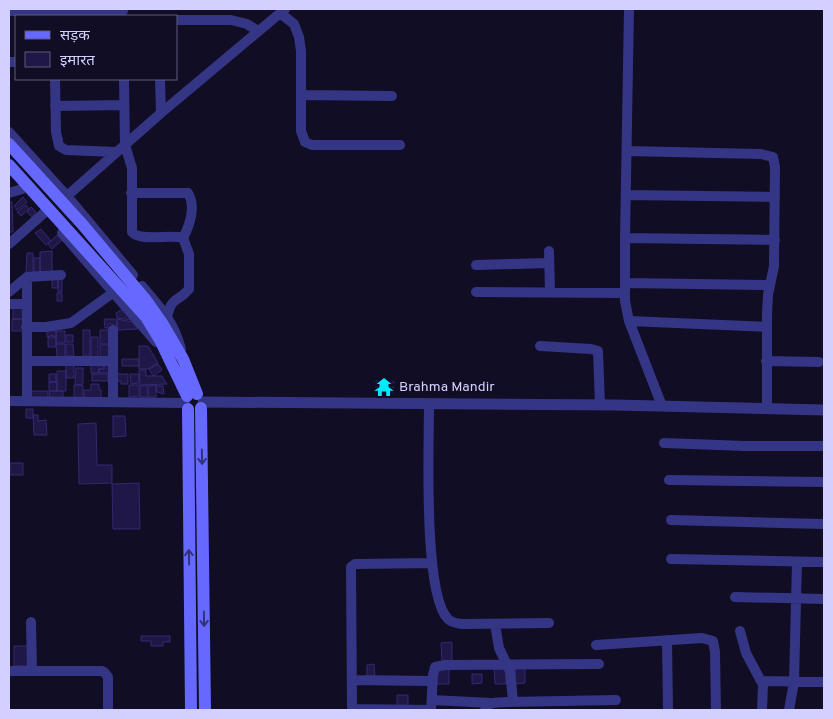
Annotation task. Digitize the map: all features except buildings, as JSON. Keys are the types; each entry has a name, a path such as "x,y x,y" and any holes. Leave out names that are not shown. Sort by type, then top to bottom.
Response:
{"main road":[{"path":"9,144 82,224 145,299 162,323 183,359 194,402 205,710"},
{"path":"9,165 146,317 194,402 191,710"}],"street":[{"path":"629,9 625,288 630,321 662,406"},
{"path":"9,11 123,12"},
{"path":"67,196 161,113 282,11 294,24 299,37 301,51 301,130 306,142 312,144 400,145"},
{"path":"178,20 231,20 247,24 258,31"},
{"path":"55,80 56,132 59,146 66,150 116,152"},
{"path":"124,80 125,145 132,168 131,228 134,235 141,237 183,238"},
{"path":"160,80 161,113"},
{"path":"301,95 392,96"},
{"path":"55,106 124,105"},
{"path":"9,132 67,196 168,316 177,334 183,359"},
{"path":"627,151 773,156 775,162 775,240 774,266 766,326 767,409"},
{"path":"9,174 114,292 169,358"},
{"path":"9,193 22,189"},
{"path":"131,193 188,193 191,200 190,219 183,238"},
{"path":"626,194 775,197"},
{"path":"9,244 44,212"},
{"path":"168,316 170,305 189,289 188,254 186,242 183,238"},
{"path":"625,238 775,240"},
{"path":"549,251 550,292"},
{"path":"476,265 549,262"},
{"path":"9,292 27,277 61,275"},
{"path":"27,277 27,401"},
{"path":"476,292 550,292 625,288 770,285"},
{"path":"26,326 46,327 71,324 114,292"},
{"path":"9,304 26,304"},
{"path":"630,321 766,326"},
{"path":"113,330 113,402"},
{"path":"540,346 591,349 598,352 600,405"},
{"path":"27,361 113,360"},
{"path":"766,361 819,362"},
{"path":"9,402 600,405 824,410"},
{"path":"429,404 432,563 437,591 447,618 454,623 462,624 549,623"},
{"path":"664,443 824,446"},
{"path":"668,480 824,482"},
{"path":"671,520 824,524"},
{"path":"671,559 824,562"},
{"path":"789,710 794,682 797,562"},
{"path":"432,563 355,564 351,567 352,710 488,707 513,702 616,700"},
{"path":"735,597 824,599"},
{"path":"31,622 32,671"},
{"path":"495,624 499,648 508,664 513,702"},
{"path":"740,631 746,653 762,681 764,691 762,710"},
{"path":"596,645 702,638 712,641 715,652 716,710"},
{"path":"667,640 668,710"},
{"path":"431,707 432,681 436,667 445,665 599,664"},
{"path":"9,671 102,671 108,677 108,710"},
{"path":"352,680 432,681"},
{"path":"762,681 824,682"}],"place":[{"name":"Brahma Mandir","path":"384,387"}]}
